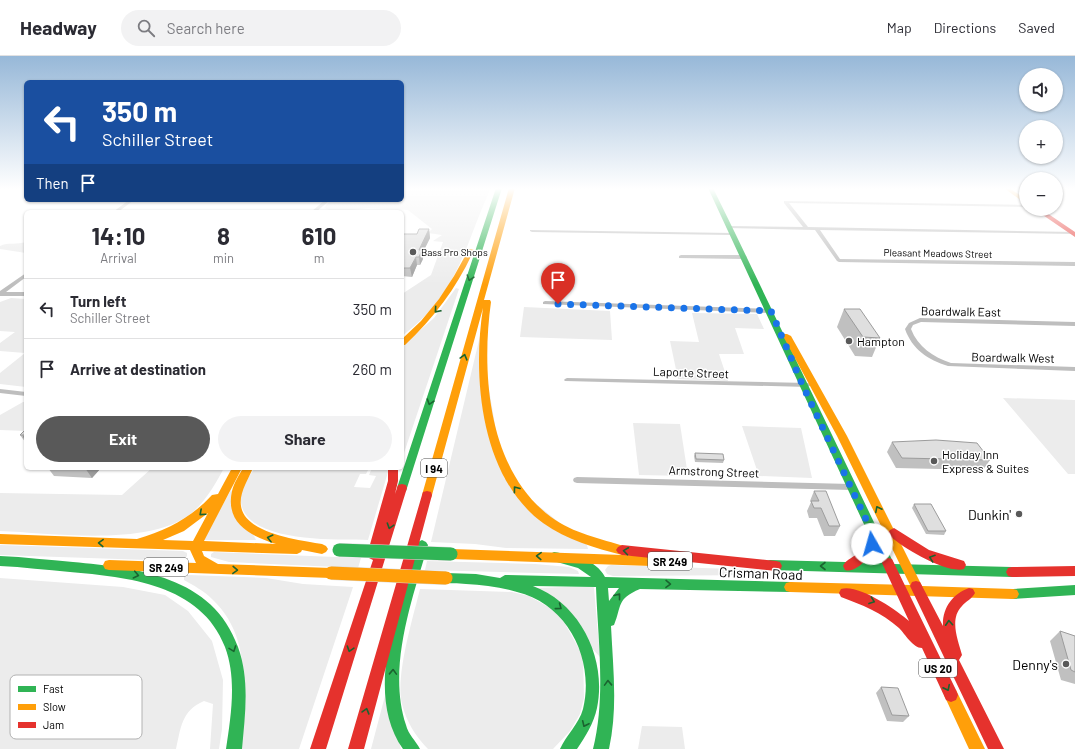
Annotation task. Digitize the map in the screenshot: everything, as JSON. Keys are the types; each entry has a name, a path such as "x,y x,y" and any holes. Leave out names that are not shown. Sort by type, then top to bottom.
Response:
{"main road":[{"path":"404,341 428,319 453,288 483,220"},
{"name":"I 94","path":"318,749 488,220"},
{"name":"I 94","path":"356,749 503,220"},
{"name":"US 20","path":"725,220 772,314 803,386 977,749"},
{"path":"1054,220 1074,234"},
{"path":"495,246 484,316 482,363 490,420 504,470 514,487 531,506 549,521 573,534 602,546 641,553 687,556 776,566"},
{"name":"US 20","path":"772,314 795,349 842,436 996,749"},
{"path":"136,544 171,533 190,523 207,508 227,484 236,470"},
{"path":"247,470 239,482 235,495 235,507 240,518 248,528 260,535 322,549"},
{"path":"360,620 378,528 393,481 393,470"},
{"path":"216,569 199,561 195,556 196,546 220,502 227,484"},
{"path":"412,749 399,728 393,700 393,667 425,530 427,491"},
{"path":"887,525 903,542 918,552 933,559 984,571"},
{"path":"849,566 860,561 868,554 872,544 872,532"},
{"name":"SR 249","path":"0,539 322,549"},
{"name":"Crisman Road","path":"322,549 776,566 849,566 984,571 1075,572"},
{"path":"554,557 578,561 587,565 601,582 607,647 609,695 606,732 601,749"},
{"name":"SR 249","path":"0,561 216,569"},
{"path":"28,562 53,567 124,573 154,579 181,588 203,603 216,616 226,631 235,657 239,693 234,749"},
{"name":"Crisman Road","path":"216,569 470,579 821,589 900,589 1022,594 1075,590"},
{"path":"470,579 522,588 542,595 562,608 576,624 587,646 594,667 593,695 586,725 568,749"},
{"path":"607,647 610,609 615,599 620,592 640,583"},
{"path":"821,589 876,601 894,612 910,628 934,660"},
{"path":"966,688 957,663 948,620 950,608 958,598 972,592"}],"street":[{"path":"800,220 806,228"},
{"path":"532,231 730,231 816,228 1074,234"},
{"name":"Pleasant Meadows Street","path":"816,228 839,260 1075,264"},
{"path":"682,257 744,257"},
{"path":"0,294 24,276"},
{"path":"0,294 24,294"},
{"path":"545,303 772,314"},
{"name":"Boardwalk East","path":"950,365 935,360 924,352 909,332 908,327 920,320 1075,324"},
{"name":"Boardwalk West","path":"950,365 1075,369"},
{"name":"Laporte Street","path":"567,380 803,386 814,384"},
{"path":"0,391 24,394"},
{"name":"Armstrong Street","path":"577,480 851,487"}],"shaded area":[{"path":"421,220 477,220 465,252 446,289 426,314 404,334 404,293 431,275 443,242 433,241 442,235 428,233 432,229"},
{"path":"24,242 24,253 0,249 0,246 3,245"},
{"path":"456,288 459,289 404,453 404,344 434,318"},
{"path":"11,298 24,299 24,353 0,351 0,343 15,332 0,331 0,302"},
{"path":"524,307 610,311 612,340 520,337"},
{"path":"692,313 757,314 764,329 735,328 744,354 719,354 728,381 678,379 670,341 699,342"},
{"path":"480,336 504,478 587,545 588,549 506,548 475,544 431,542"},
{"path":"24,354 24,387 0,384 0,373"},
{"path":"1003,398 1075,400 1075,474 1068,474"},
{"path":"24,402 24,431 0,430 0,415"},
{"path":"633,423 680,424 688,476 639,475"},
{"path":"742,426 801,428 812,478 759,476"},
{"path":"150,470 223,470 207,496 194,511 176,523 154,530 102,536 0,531 0,493 122,495"},
{"path":"254,470 368,470 366,474 360,474 354,487 370,488 376,476 369,475 371,470 388,470 388,472 368,540 310,538 288,535 267,529 251,520 242,507 242,489"},
{"path":"231,490 256,540 203,540"},
{"path":"0,545 183,551 187,553 187,556 184,560 178,561 0,555"},
{"path":"214,552 361,558 358,568 229,562 211,557 211,554"},
{"path":"427,561 535,564 569,567 578,571 579,574 425,570"},
{"path":"611,565 767,570 769,575 613,576 607,574 605,570"},
{"path":"189,575 266,578 303,584 353,587 299,749 241,749 244,689 243,669 235,632 225,615 212,599 198,588 184,580 184,577"},
{"path":"0,578 123,587 165,595 188,611 212,641 223,680 222,729 219,749 210,749 213,704 204,701 196,705 186,715 181,727 176,749 0,749"},
{"path":"593,586 594,588 600,657 536,588"},
{"path":"420,589 512,592 529,596 559,613 583,656 584,698 580,714 570,731 553,749 428,749 416,734 406,717 400,692 403,663 409,631"},
{"path":"386,692 401,749 371,749"},
{"path":"642,726 682,727 685,749 638,749"}],"building":[{"path":"419,229 429,229 419,250 422,250 419,257 416,257 410,268 404,268 404,234 417,234"},
{"path":"844,309 860,309 880,338 863,337"},
{"path":"936,440 977,443 990,460 902,458 892,442"},
{"path":"695,453 723,454 724,460 696,459"},
{"path":"814,491 826,491 840,526 829,526 821,508 814,508 811,501 819,501"},
{"path":"914,504 931,504 946,531 928,531"},
{"path":"1060,631 1075,636 1075,672 1071,670"},
{"path":"881,687 898,688 909,716 892,715"}],"traffic: fast":[{"path":"402,488 489,220"},
{"path":"726,220 888,563"},
{"path":"412,749 399,728 394,707 392,684 397,636 422,545"},
{"path":"339,550 451,554"},
{"path":"554,557 576,562 589,567 599,577 602,584 608,698 605,732 601,749"},
{"path":"0,561 33,562"},
{"path":"28,562 113,571 151,579 174,587 193,597 209,611 222,627 231,647 237,670 239,704 234,749"},
{"path":"770,565 1012,572"},
{"path":"446,578 476,579"},
{"path":"469,579 511,585 535,592 550,601 563,612 574,625 583,640 593,674 593,692 590,709 586,720 568,749"},
{"path":"505,580 790,587"},
{"path":"609,621 612,607 618,597 627,589 640,583"},
{"path":"1013,594 1075,590"}],"traffic: slow":[{"path":"427,495 503,220"},
{"path":"404,341 442,300 450,289 471,250"},
{"path":"487,302 483,356 484,384 494,440 503,465 515,486 530,505 547,520 568,533 593,543 622,550"},
{"path":"787,336 842,436 916,586"},
{"path":"216,569 199,559 195,548 236,470"},
{"path":"247,470 238,489 236,506 241,519 252,529 268,536 285,542 322,549"},
{"path":"136,544 159,537 189,522 199,515 216,498"},
{"path":"0,539 297,549"},
{"path":"451,554 651,561"},
{"path":"109,565 331,573"},
{"path":"331,573 446,578"},
{"path":"790,587 1013,594"},
{"path":"951,695 977,749"}],"traffic: jam":[{"path":"1054,220 1075,235"},
{"path":"373,555 393,481 393,470"},
{"path":"318,749 402,488"},
{"path":"356,749 427,495"},
{"path":"849,566 859,560 868,548 872,532"},
{"path":"894,533 909,545 925,554 960,565"},
{"path":"622,550 776,566"},
{"path":"888,563 951,695"},
{"path":"1012,572 1075,571"},
{"path":"916,586 996,749"},
{"path":"845,593 857,596 878,605 904,624 920,642"},
{"path":"955,655 949,628 950,613 960,599 969,593"}],"place":[{"name":"Bass Pro Shops","path":"413,252"},
{"name":"Hampton","path":"849,341"},
{"name":"Holiday Inn Express & Suites","path":"934,461"},
{"name":"Dunkin'","path":"1019,514"},
{"name":"Denny's","path":"1066,664"}],"route":[{"path":"558,304 771,311 803,386 872,532 872,544"}]}
